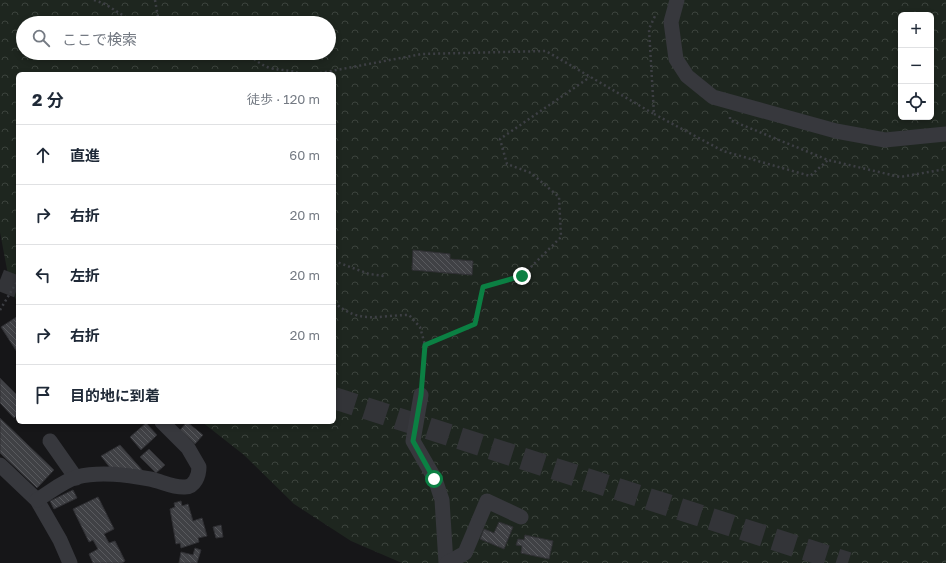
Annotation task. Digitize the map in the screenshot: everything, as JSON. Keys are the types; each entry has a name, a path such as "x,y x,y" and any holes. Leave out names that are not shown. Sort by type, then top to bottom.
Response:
{"street":[{"path":"677,0 671,22 672,40 676,59 687,76 713,96 836,131 885,140 946,134"},
{"path":"421,395 413,441 434,479 442,500 446,563 465,553 487,501 521,517"},
{"path":"37,500 76,478 90,475 124,474 175,486 186,487 192,485 197,479 199,466 188,448 164,424"},
{"path":"50,441 76,478"},
{"path":"0,465 37,500 60,540 70,563"}],"path":[{"path":"94,0 105,4 124,16"},
{"path":"155,0 158,16"},
{"path":"654,114 649,29 656,14"},
{"path":"326,72 422,54 546,51 654,114 723,150 810,176 828,160"},
{"path":"255,60 271,68 289,69 296,72"},
{"path":"425,345 475,324 483,287 522,276 561,237 559,197 531,173 507,164 500,139 590,77"},
{"path":"731,102 730,120 828,160 900,177 946,169"},
{"path":"336,262 370,274 384,276"},
{"path":"0,310 16,283"},
{"path":"336,304 343,310 357,316 374,318 409,315 420,327 425,345 421,395"}],"green space":[{"path":"0,0 946,0 946,563 402,563 351,541 294,504 244,455 205,424 336,424 336,72 16,72 16,300 11,291 0,232"}],"building":[{"path":"413,250 450,254 450,259 473,261 472,275 412,270"},
{"path":"16,317 16,350 1,327"},
{"path":"0,378 16,394 16,416 14,418 0,403"},
{"path":"0,418 54,470 37,488 0,453"},
{"path":"145,424 147,424 157,435 141,450 130,437"},
{"path":"185,424 189,424 203,435 195,444 180,430"},
{"path":"120,445 143,471 111,469 101,456"},
{"path":"149,449 165,465 156,473 140,457"},
{"path":"73,490 77,498 54,509 50,501"},
{"path":"98,497 114,529 104,534 109,543 115,541 125,561 122,563 93,563 89,554 98,549 93,540 89,542 73,509"},
{"path":"181,501 182,506 188,504 193,521 202,518 207,536 198,538 199,542 181,548 180,543 176,544 170,509 175,507 174,503"},
{"path":"499,522 513,527 504,549 480,539 484,529 494,533"},
{"path":"221,525 223,537 216,538 213,527"},
{"path":"525,535 553,541 549,559 521,553 522,546 516,545 518,539 524,540"},
{"path":"195,548 201,550 197,563 179,563 181,552 193,555"}],"tunnel":[{"path":"0,280 16,286"},
{"path":"336,399 848,563"}],"route":[{"path":"434,479 413,441 416,432 421,395 425,345 475,324 483,287 522,276"}]}
